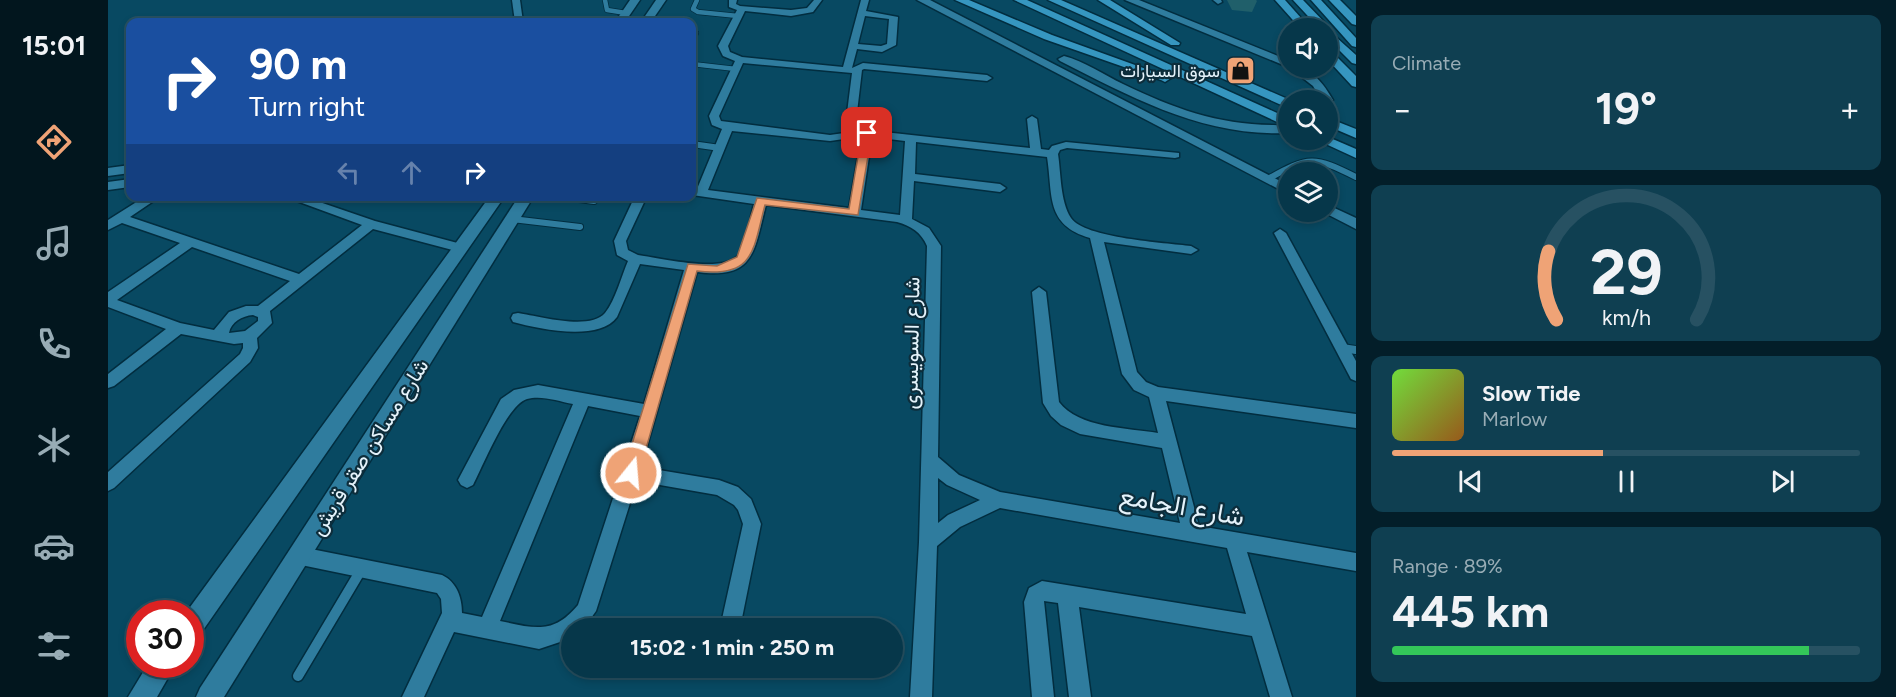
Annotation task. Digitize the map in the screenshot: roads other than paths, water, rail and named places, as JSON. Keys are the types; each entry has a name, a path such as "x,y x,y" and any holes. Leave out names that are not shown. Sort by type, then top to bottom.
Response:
{"main road":[{"path":"960,0 1076,47 1171,81 1229,96"},
{"path":"1019,0 1278,118"},
{"path":"1053,0 1278,99"},
{"path":"1103,0 1244,84"},
{"path":"1280,0 1296,18"},
{"path":"1298,0 1315,18"},
{"path":"1316,0 1356,44"},
{"path":"1334,0 1356,22"},
{"path":"1338,44 1356,62"},
{"path":"1338,64 1356,83"},
{"path":"1338,127 1356,135"},
{"path":"1338,146 1356,154"}],"street":[{"path":"516,0 518,18"},
{"path":"623,18 635,0"},
{"path":"649,18 661,0"},
{"path":"733,0 732,4 740,12 799,13 810,10 818,0"},
{"path":"861,130 851,121 852,71 853,46 865,0"},
{"path":"922,0 1278,184"},
{"path":"944,0 1189,118 1230,128 1278,129"},
{"path":"1130,0 1278,59"},
{"path":"1149,0 1254,43 1278,49"},
{"path":"740,12 723,46 726,54 738,64 852,71 871,65 987,78"},
{"path":"853,46 882,49 891,45 894,18 862,13"},
{"path":"738,64 714,116 716,123 728,127 830,138 847,136 861,130 1052,154"},
{"path":"1309,78 1321,90"},
{"path":"1032,119 1036,152"},
{"path":"696,193 720,148 728,127"},
{"path":"854,213 861,130"},
{"path":"906,220 911,138"},
{"path":"1175,155 1066,145 1056,148 1052,154 1064,218 1076,230 1096,236 1191,250"},
{"path":"108,171 126,169"},
{"path":"909,177 1000,188"},
{"path":"108,186 126,184"},
{"name":"شارع السويسرى","path":"696,193 906,220 926,231 934,246 928,542 921,697"},
{"path":"108,226 147,201"},
{"path":"304,201 371,224 460,248"},
{"name":"شارع مساكن صقر قريش","path":"204,607 494,201"},
{"name":"شارع مساكن صقر قريش","path":"209,697 301,556 524,201"},
{"path":"639,201 620,241 622,252 635,259 717,270 735,265 746,255 761,201"},
{"path":"1338,214 1356,224"},
{"path":"120,218 302,280"},
{"path":"223,336 221,331 228,319 246,311 261,311 371,224"},
{"path":"1280,233 1349,349 1356,375"},
{"path":"1096,236 1130,374 1140,386 1156,393 1356,421"},
{"path":"108,301 189,243"},
{"path":"518,318 586,327 601,324 611,314 635,259"},
{"path":"448,621 539,639 552,637 577,623 592,599 692,267"},
{"path":"1039,292 1051,403 1055,410 1070,423 1080,427 1168,442"},
{"path":"108,301 178,328 234,339 249,336 265,323 266,318 261,311"},
{"path":"108,382 178,328"},
{"path":"108,483 245,358 251,348 249,336"},
{"path":"467,480 507,404 520,394 538,392 649,411"},
{"path":"1156,393 1192,534"},
{"path":"487,629 583,399"},
{"name":"شارع الجامع","path":"929,459 953,480 999,501 1356,562"},
{"path":"631,473 714,486 740,499 748,510 752,524 732,618"},
{"path":"928,542 968,513 999,501"},
{"path":"1234,541 1281,697"},
{"path":"301,556 442,585 448,590 453,605 448,621 413,697"},
{"path":"1043,697 1034,598 1042,591 1261,627"},
{"path":"1067,594 1080,697"},
{"path":"141,697 154,678"}],"lane":[{"path":"604,0 607,10 626,13"},
{"path":"697,0 693,7 698,12 740,12"},
{"path":"696,64 738,64"},
{"path":"696,145 720,148"},
{"path":"1268,179 1301,161 1310,159 1329,164 1356,177"},
{"path":"512,219 580,227"},
{"path":"298,676 362,568"}],"place":[{"name":"سوق السيارات","path":"1241,71"}]}
